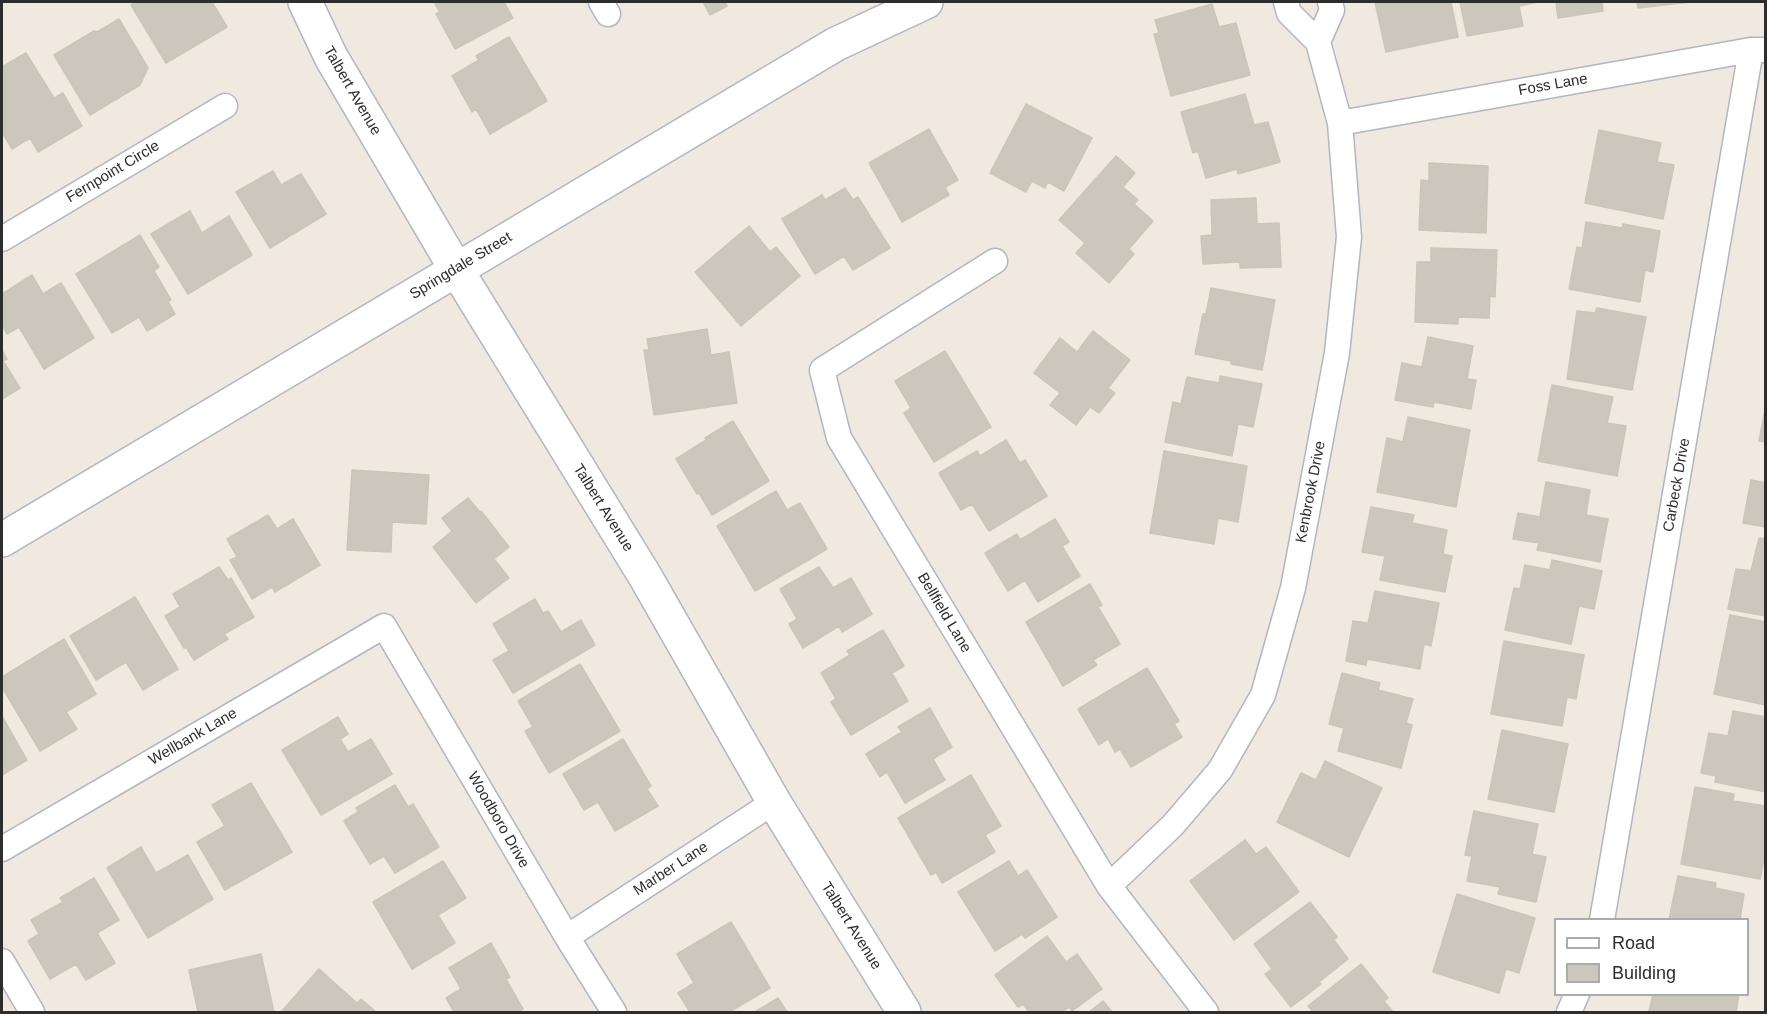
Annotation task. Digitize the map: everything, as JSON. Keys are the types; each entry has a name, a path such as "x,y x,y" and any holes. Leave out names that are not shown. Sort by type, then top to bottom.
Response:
{"street":[{"name":"Talbert Avenue","path":"305,2 331,57 456,269 645,576 774,802 904,1012"},
{"name":"Springdale Street","path":"2,540 836,44 926,2"},
{"name":"Kenbrook Drive","path":"1109,886 1173,825 1220,770 1263,695 1293,588 1337,353 1349,237 1340,123 1318,42 1289,13 1286,2"},
{"path":"1318,42 1332,10 1330,2"},
{"name":"Foss Lane","path":"1340,123 1758,50"},
{"name":"Carbeck Drive","path":"1602,918 1758,50"},
{"name":"Fernpoint Circle","path":"2,239 225,106"},
{"name":"Bellfield Lane","path":"995,261 822,370 839,438 1109,886 1206,1012"},
{"name":"Wellbank Lane","path":"2,849 384,626"},
{"name":"Woodboro Drive","path":"384,626 567,937 614,1012"},
{"name":"Marber Lane","path":"567,937 774,802"},
{"path":"2,962 32,1012"},
{"path":"1569,1012 1576,996"}],"building":[{"path":"137,2 212,2 227,27 166,63 131,5"},
{"path":"434,2 504,2 513,18 455,49 436,14 440,12"},
{"path":"703,2 725,2 727,6 710,15"},
{"path":"1375,2 1451,2 1458,37 1386,52"},
{"path":"1460,2 1538,2 1519,6 1523,26 1467,36"},
{"path":"1556,2 1602,2 1603,11 1558,18"},
{"path":"1637,2 1690,2 1638,8"},
{"path":"1212,4 1219,27 1236,23 1250,75 1171,96 1154,34 1159,33 1155,20"},
{"path":"119,19 148,68 140,85 90,115 54,55"},
{"path":"509,37 547,101 490,134 476,109 472,112 452,76 479,60 476,56"},
{"path":"26,53 54,98 63,93 82,126 38,152 30,138 12,149 2,132 2,67"},
{"path":"1245,94 1254,125 1268,122 1280,162 1238,174 1237,169 1206,178 1198,151 1193,153 1181,112"},
{"path":"1026,104 1092,138 1064,191 1048,182 1045,188 1032,181 1026,192 990,173"},
{"path":"929,129 958,180 945,187 949,195 902,222 869,163"},
{"path":"1599,130 1661,143 1657,162 1674,165 1663,219 1585,203"},
{"path":"1116,156 1135,173 1123,187 1138,200 1134,204 1153,221 1129,249 1134,254 1109,283 1076,253 1085,243 1059,220"},
{"path":"1429,163 1488,166 1486,233 1419,230 1421,180 1429,181"},
{"path":"273,171 281,185 301,174 326,214 270,248 236,192"},
{"path":"845,188 853,200 858,197 890,248 853,270 844,256 815,274 782,219 822,195 825,200"},
{"path":"1256,198 1257,224 1279,223 1281,267 1240,268 1240,262 1203,264 1201,236 1212,235 1211,200"},
{"path":"190,211 202,233 229,216 252,255 188,294 151,234"},
{"path":"1586,222 1622,228 1623,224 1660,231 1653,272 1645,270 1640,302 1569,289 1577,247 1582,248"},
{"path":"749,226 770,252 776,247 800,276 741,326 695,272"},
{"path":"140,235 159,267 154,271 171,300 168,302 175,314 147,331 139,317 112,333 76,274"},
{"path":"1431,248 1497,250 1495,297 1490,296 1489,318 1458,317 1458,324 1415,322 1417,262 1431,262"},
{"path":"32,275 43,294 61,283 94,338 44,369 19,327 7,334 2,325 2,294"},
{"path":"1211,288 1275,300 1262,370 1195,354"},
{"path":"1597,308 1646,317 1632,390 1567,379 1577,311 1595,313"},
{"path":"707,329 711,355 729,352 737,403 654,415 644,350 649,350 647,339"},
{"path":"1093,331 1130,360 1108,388 1115,393 1099,413 1090,407 1076,425 1050,405 1060,393 1034,373 1060,338 1077,352"},
{"path":"1428,337 1473,346 1467,379 1476,380 1471,409 1434,402 1433,407 1395,400 1402,363 1422,367"},
{"path":"2,350 7,359 3,361 20,388 2,399"},
{"path":"945,351 991,427 934,462 904,413 911,408 895,381"},
{"path":"1220,376 1262,384 1253,427 1238,424 1232,456 1165,442 1173,402 1181,404 1187,377 1219,383"},
{"path":"1552,385 1613,397 1607,423 1626,426 1617,476 1538,461"},
{"path":"1766,405 1766,442 1759,441"},
{"path":"1408,417 1470,430 1456,507 1377,492 1387,438 1403,442"},
{"path":"733,421 769,481 712,515 676,459"},
{"path":"1006,440 1020,463 1025,460 1047,496 989,531 972,504 961,510 939,473 977,451 980,456"},
{"path":"1164,451 1247,466 1238,522 1218,518 1214,544 1150,533"},
{"path":"352,470 429,475 426,524 392,522 391,552 347,550"},
{"path":"1751,480 1766,483 1766,527 1743,523"},
{"path":"1546,482 1590,490 1586,515 1608,519 1600,562 1537,550 1539,543 1513,539 1518,513 1540,517"},
{"path":"776,491 787,510 800,503 827,549 755,591 717,526"},
{"path":"468,498 509,547 494,559 509,578 476,603 433,547 452,531 442,518"},
{"path":"1371,507 1414,515 1412,523 1447,530 1443,554 1452,556 1445,592 1380,580 1385,556 1362,552"},
{"path":"268,515 277,529 293,519 320,565 275,592 272,587 252,599 230,560 237,557 227,539"},
{"path":"1055,519 1069,542 1062,546 1080,576 1038,602 1025,580 1008,591 985,553 1017,534 1020,540"},
{"path":"1759,538 1766,539 1766,616 1728,609 1736,569 1751,571"},
{"path":"1552,560 1602,571 1594,609 1579,606 1571,644 1505,630 1514,588 1520,589 1525,565 1550,570"},
{"path":"219,567 228,580 231,578 254,617 224,634 228,639 194,660 165,616 180,607 173,594"},
{"path":"819,567 833,588 851,578 872,614 842,632 839,626 803,648 789,624 797,619 780,589"},
{"path":"1090,584 1102,605 1098,607 1120,644 1093,660 1097,665 1063,686 1026,622"},
{"path":"1375,591 1439,603 1431,646 1424,644 1420,669 1367,659 1366,665 1346,661 1353,621 1368,623"},
{"path":"135,597 178,669 143,690 126,662 96,680 70,636"},
{"path":"535,599 543,613 548,611 561,632 581,620 595,645 513,693 493,660 509,651 493,624"},
{"path":"1730,615 1766,622 1766,705 1714,694"},
{"path":"883,630 904,666 892,673 908,701 851,735 831,702 836,699 821,673 850,655 847,651"},
{"path":"64,639 96,694 66,712 77,729 40,751 2,687 2,677"},
{"path":"1504,641 1584,655 1576,699 1567,697 1562,726 1491,714"},
{"path":"580,664 620,731 549,773 525,731 533,727 518,701"},
{"path":"1147,668 1179,721 1174,724 1182,737 1131,767 1120,749 1115,752 1108,739 1099,745 1078,709"},
{"path":"1342,673 1380,683 1378,690 1413,699 1406,723 1412,725 1401,768 1338,751 1344,728 1329,724"},
{"path":"930,708 952,747 933,759 945,780 905,803 887,772 880,777 866,754 902,732 898,727"},
{"path":"1733,711 1766,717 1766,792 1715,782 1716,776 1701,773 1709,733 1728,736"},
{"path":"2,716 27,760 2,775"},
{"path":"338,717 348,734 340,739 348,752 371,739 392,774 321,815 282,750"},
{"path":"1502,730 1568,744 1554,812 1488,799"},
{"path":"623,739 651,786 647,789 658,806 615,831 598,802 584,810 563,774"},
{"path":"1325,761 1382,788 1349,857 1277,822 1301,773 1316,780"},
{"path":"971,775 1001,826 985,835 995,852 942,883 936,872 931,875 898,818"},
{"path":"251,783 292,852 225,890 197,842 225,826 212,805"},
{"path":"395,785 408,807 413,804 439,847 395,873 384,856 370,864 344,821 358,812 356,808"},
{"path":"1695,787 1734,794 1733,801 1766,806 1766,850 1760,879 1681,864"},
{"path":"1474,811 1538,824 1532,854 1546,857 1536,902 1498,894 1500,887 1467,881 1472,856 1465,855"},
{"path":"1245,840 1256,854 1266,847 1299,892 1234,940 1190,881"},
{"path":"141,847 156,873 188,855 213,899 148,938 107,868"},
{"path":"443,861 466,898 438,915 455,943 412,969 373,902"},
{"path":"1009,861 1018,876 1027,870 1057,917 1025,938 1022,934 995,951 958,892"},
{"path":"1678,876 1716,883 1715,888 1744,894 1740,918 1669,918"},
{"path":"94,878 119,920 97,933 115,963 86,980 76,964 50,979 28,941 39,934 31,920 63,902 60,898"},
{"path":"1457,894 1535,918 1519,973 1506,969 1499,993 1433,972"},
{"path":"1310,902 1337,937 1334,940 1348,959 1291,1007 1265,974 1272,969 1254,944"},
{"path":"731,922 770,988 729,1012 690,1012 678,993 694,983 677,954"},
{"path":"1047,936 1066,962 1077,954 1102,989 1072,1011 1069,1007 1061,1012 1029,1012 1023,1004 1018,1007 995,975"},
{"path":"491,943 510,977 506,979 523,1009 517,1012 454,1012 446,998 461,989 449,968"},
{"path":"261,954 274,1012 198,1012 189,970"},
{"path":"1361,964 1388,998 1384,1001 1393,1012 1313,1012 1308,1006"},
{"path":"319,969 357,1003 361,999 376,1012 281,1012"},
{"path":"1653,996 1739,996 1736,1012 1649,1012"},
{"path":"778,998 787,1012 755,1012"},
{"path":"1103,1001 1112,1012 1089,1012"}]}
